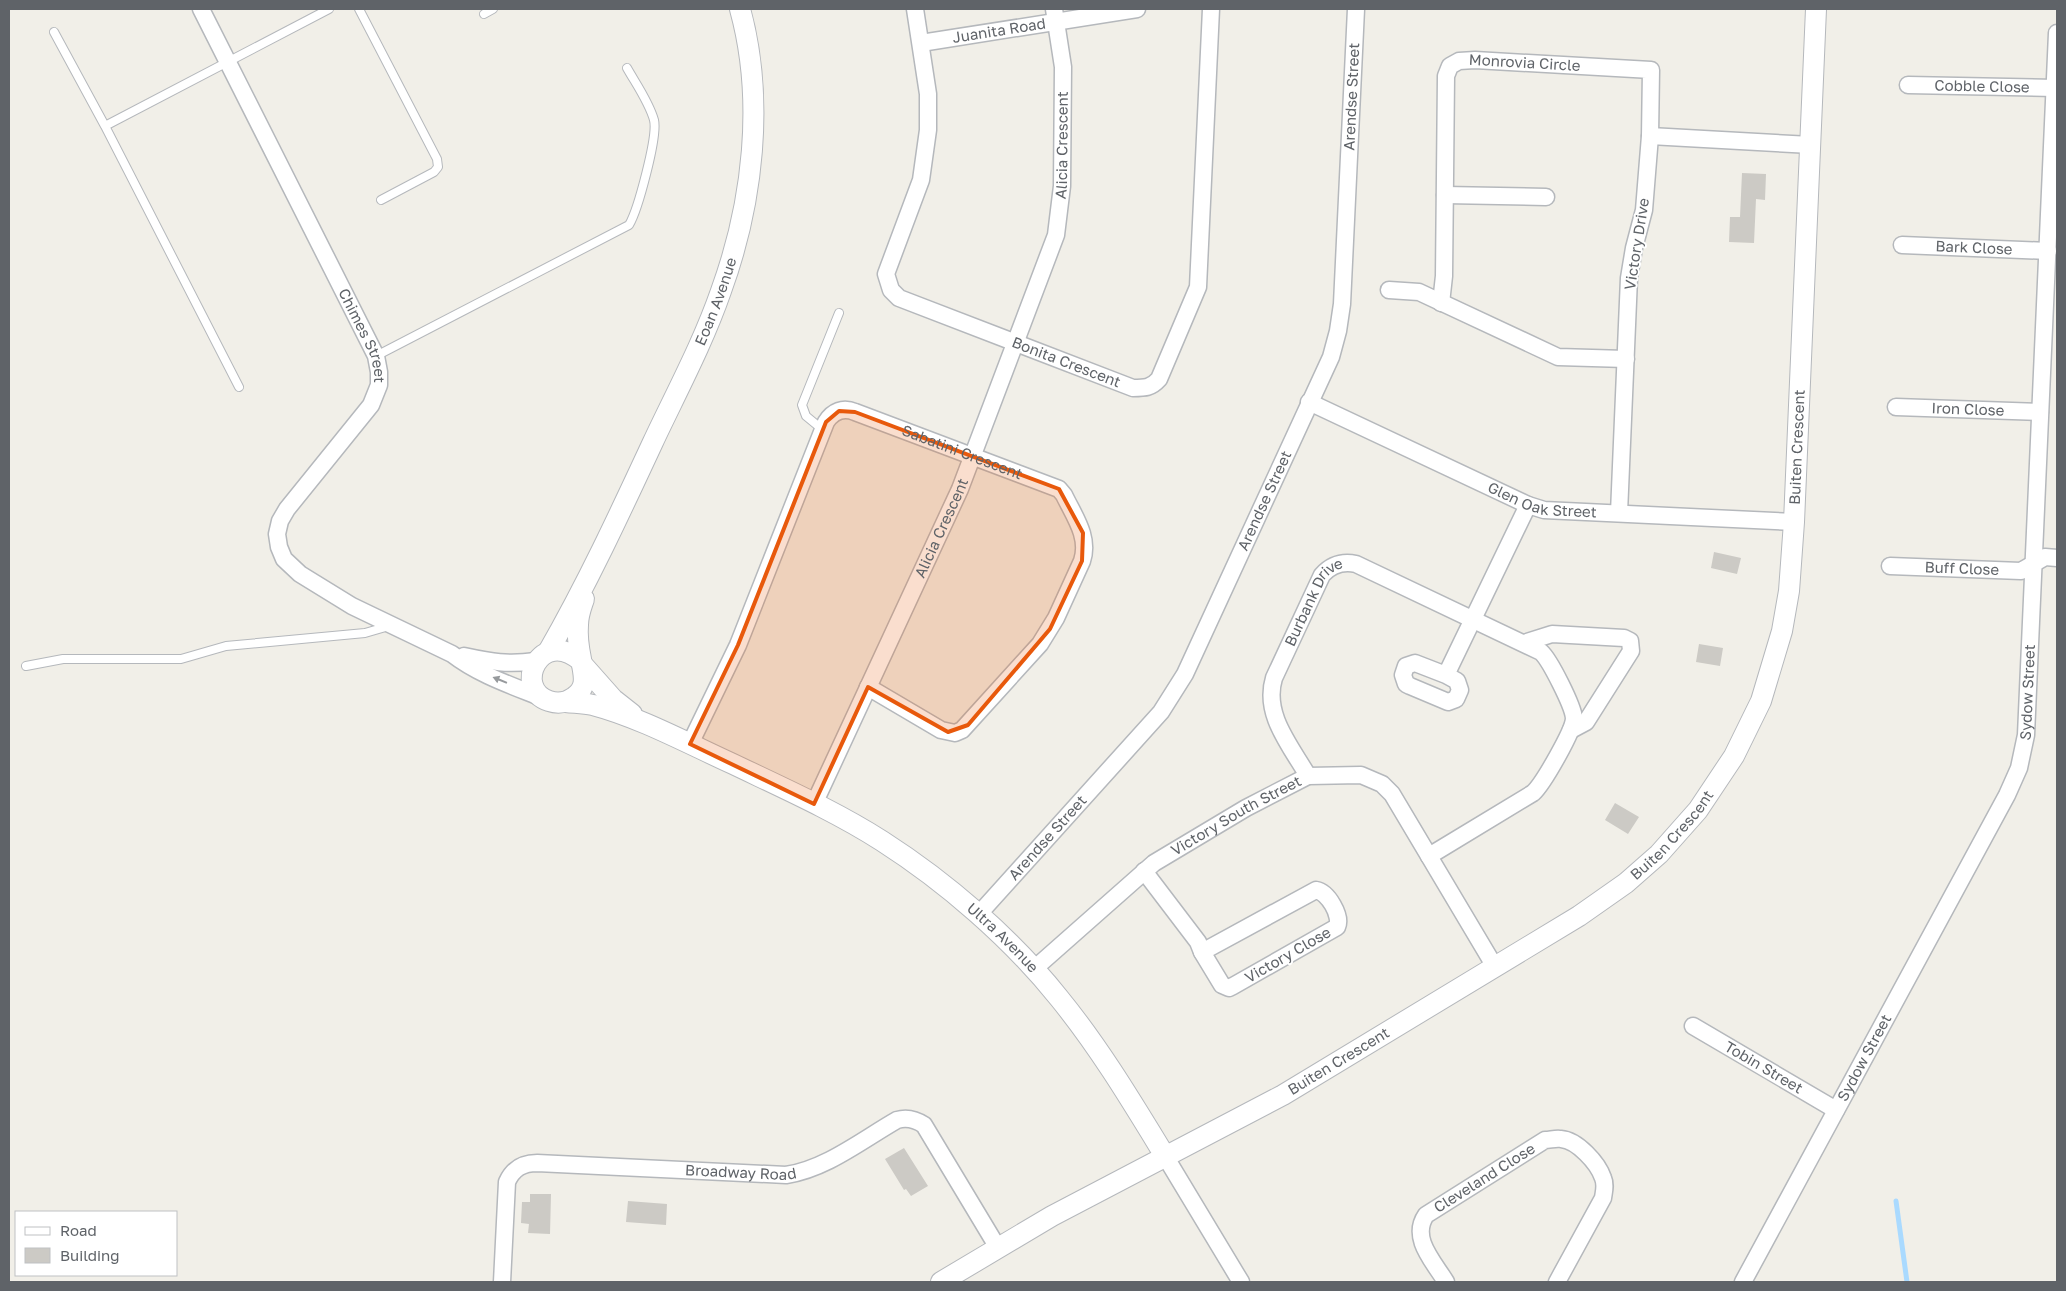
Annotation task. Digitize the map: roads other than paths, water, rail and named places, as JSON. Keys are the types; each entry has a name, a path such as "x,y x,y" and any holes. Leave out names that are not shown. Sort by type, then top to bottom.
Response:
{"street":[{"name":"Chimes Street","path":"200,9 376,356 379,385 371,405 287,509 280,521 277,534 279,548 284,559 300,574 352,606 390,626 452,654 492,663 521,663 542,656"},
{"name":"Eoan Avenue","path":"542,656 591,574 721,293 742,223 750,170 752,91 749,58 740,9"},
{"name":"Bonita Crescent","path":"916,9 928,94 926,155 921,180 886,274 887,284 899,298 1133,388 1153,386 1159,379 1198,287 1210,9"},
{"name":"Juanita Road","path":"921,43 1055,15 1137,9"},
{"name":"Arendse Street","path":"978,915 1161,712 1175,691 1185,674 1336,344 1342,304 1356,9"},
{"name":"Buiten Crescent","path":"941,1282 1052,1216 1284,1095 1579,916 1626,883 1659,854 1698,810 1734,756 1761,701 1782,631 1789,591 1794,522 1816,9"},
{"name":"Alicia Crescent","path":"814,804 960,489 1056,235 1060,210 1063,67 1055,15"},
{"name":"Sydow Street","path":"1743,1282 2007,795 2019,768 2026,735 2057,33"},
{"name":"Monrovia Circle","path":"1441,302 1444,276 1446,76 1450,66 1459,62 1475,60 1651,70 1650,136"},
{"name":"Cobble Close","path":"1908,85 2055,88"},
{"path":"1650,136 1811,146"},
{"name":"Victory Drive","path":"1619,514 1629,278 1634,248 1644,210 1650,136"},
{"path":"1445,194 1546,198"},
{"name":"Bark Close","path":"1902,245 2048,251"},
{"path":"1389,290 1419,292 1558,357 1626,359"},
{"name":"Glen Oak Street","path":"1309,402 1528,505 1544,510 1794,522"},
{"name":"Iron Close","path":"1896,407 2040,412"},
{"name":"Sabatini Crescent","path":"690,744 738,645 830,417 839,411 850,410 1054,487 1062,492 1083,534 1085,547 1082,561 1061,608 1040,644 962,730 955,733 940,730 868,687"},
{"path":"1446,675 1528,505"},
{"name":"Buff Close","path":"1890,566 2021,571 2045,557 2057,558"},
{"name":"Burbank Drive","path":"1308,776 1274,716 1270,696 1274,678 1322,575 1342,563 1356,564 1541,652 1548,659 1572,709 1574,718 1571,730"},
{"name":"Eoan Avenue","path":"582,663 578,625 579,612 591,574"},
{"path":"1429,856 1538,789 1571,730 1586,722 1631,651 1630,641 1624,638 1552,634 1524,644"},
{"path":"559,650 571,653 582,663 585,676 583,687 576,696 566,702 555,703 545,699 536,692 532,682 532,671 542,656 559,650"},
{"name":"Chimes Street","path":"452,654 466,665 488,676 545,699"},
{"name":"Ultra Avenue","path":"582,663 620,706 645,724"},
{"name":"Ultra Avenue","path":"566,702 592,705 645,724 814,804 859,828 901,854 978,915 1034,969 1059,998 1108,1065 1241,1282"},
{"name":"Victory South Street","path":"1034,969 1154,863 1246,808 1308,776 1361,775 1382,784 1392,794 1495,967"},
{"name":"Victory Close","path":"1144,871 1198,942 1202,952 1222,986 1229,988 1334,930 1339,920 1326,896 1316,890 1202,952"},
{"name":"Tobin Street","path":"1693,1026 1836,1110"},
{"name":"Broadway Road","path":"502,1282 507,1182 513,1171 524,1164 537,1163 786,1175 810,1170 897,1120 907,1118 924,1125 998,1248"},
{"name":"Cleveland Close","path":"1446,1282 1421,1240 1420,1227 1426,1215 1545,1140 1560,1138 1571,1142 1597,1166 1605,1187 1603,1198 1557,1282"}],"lane":[{"path":"105,126 329,9"},
{"path":"359,9 437,159 438,167 434,172 381,200"},
{"path":"484,14 493,9"},
{"path":"54,32 105,126 239,387"},
{"path":"376,356 629,225 634,218 645,178 654,132 654,121 627,68"},
{"path":"824,430 806,416 802,405 839,313"},
{"path":"26,666 63,659 181,660 226,646 365,634 390,626"}],"waterway":[{"path":"1896,1201 1907,1282"}]}
